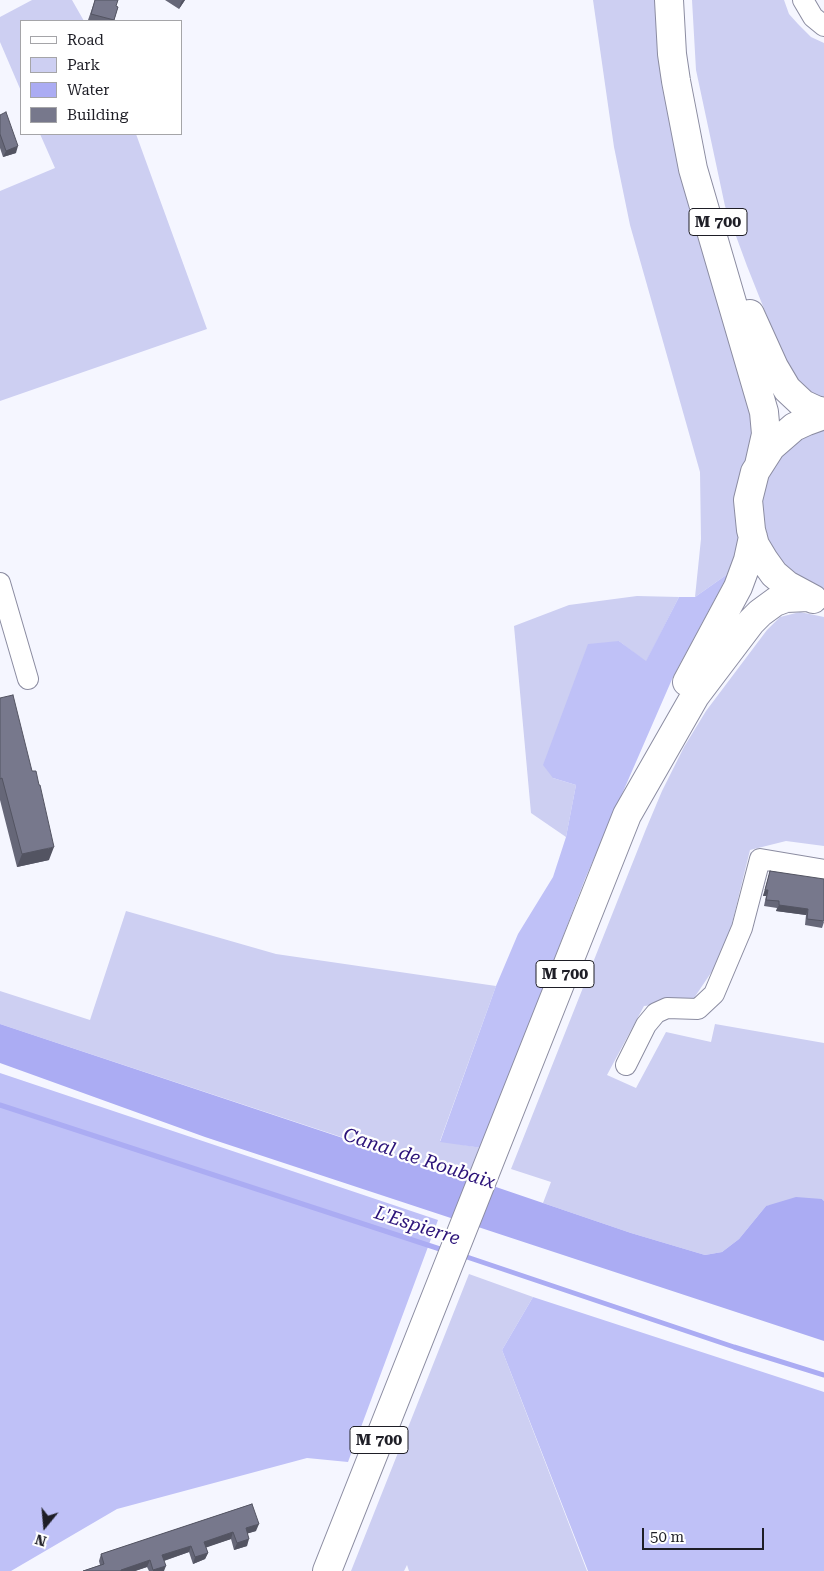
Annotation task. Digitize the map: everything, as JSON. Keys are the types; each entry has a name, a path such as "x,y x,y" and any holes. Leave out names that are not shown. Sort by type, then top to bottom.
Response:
{"highway":[{"name":"M 700","path":"669,0 676,81 693,169 764,412 766,434 759,465"},
{"name":"M 700","path":"681,0 686,68 695,123 722,234 741,291 759,336 782,382 803,404 824,413"},
{"path":"816,600 787,585 774,574 759,553 752,537 749,523 748,500 753,479 771,446 787,431 824,413"},
{"name":"M 700","path":"327,1571 627,815 636,786 738,587 748,560 752,537"},
{"name":"M 700","path":"627,815 696,696 751,622 776,602 786,598 816,600"}],"street":[{"path":"803,0 813,17 824,26"},
{"path":"0,583 7,634 28,679"},
{"path":"626,1065 646,1025 656,1013 667,1008 698,1009 714,994 742,928 760,859 824,870"}],"green space":[{"path":"32,0 72,0 83,20 20,20 20,89 0,42 0,17"},
{"path":"593,0 662,0 756,433 738,548 729,573 695,597 701,539 700,472 630,225 614,147"},
{"path":"692,0 784,0 789,14 798,24 811,37 824,43 824,397 818,397 807,391 788,369 725,206 696,70"},
{"path":"40,135 136,135 207,329 0,401 0,191 55,168"},
{"path":"824,427 824,592 802,583 771,553 759,506 766,476 787,447 818,428"},
{"path":"637,596 679,597 646,662 619,641 553,778 576,785 566,837 531,813 514,626 569,605"},
{"path":"800,612 824,617 824,846 786,841 750,850 725,952 692,1001 644,1006 607,1075 636,1088 666,1032 711,1042 715,1024 824,1043 824,1201 822,1199 766,1206 739,1239 722,1252 705,1255 631,1233 543,1203 551,1182 511,1169 646,829 684,747 706,711 767,630 780,617"},
{"path":"126,911 276,954 496,986 440,1141 482,1148 468,1179 0,1024 0,991 90,1020"},
{"path":"469,1274 533,1297 502,1350 587,1571 409,1571 407,1565 404,1571 351,1571"}],"shaded area":[{"path":"729,573 673,677 585,879 482,1148 440,1142 496,986 518,934 553,877 566,837 576,785 553,778 543,765 588,644 619,641 646,661 679,597 695,597"},
{"path":"0,1073 438,1220 348,1462 307,1458 117,1509 11,1571 0,1571"},
{"path":"533,1297 824,1392 824,1571 588,1571 502,1350"}],"water":[{"path":"0,1024 631,1233 705,1255 722,1252 739,1239 766,1206 796,1197 822,1199 824,1201 824,1341 205,1137 0,1063"}],"building":[{"path":"95,0 118,0 114,20 91,14"},
{"path":"6,112 18,146 6,151 0,134 0,115"},
{"path":"13,695 32,771 36,771 40,785 54,847 22,854 2,778 0,779 0,698"},
{"path":"770,871 824,879 824,921 807,919 808,909 779,905 779,901 766,900 768,890 765,890"},
{"path":"252,1504 259,1524 246,1528 249,1539 237,1543 233,1532 204,1542 208,1553 195,1557 191,1546 162,1555 166,1566 153,1570 150,1560 121,1571 83,1571 104,1564 101,1554"}],"waterway":[{"name":"L'Espierre","path":"0,1105 446,1251"},
{"name":"L'Espierre","path":"461,1255 734,1347 824,1375"}],"water label":[{"name":"Canal de Roubaix","path":"419,1159"}]}
